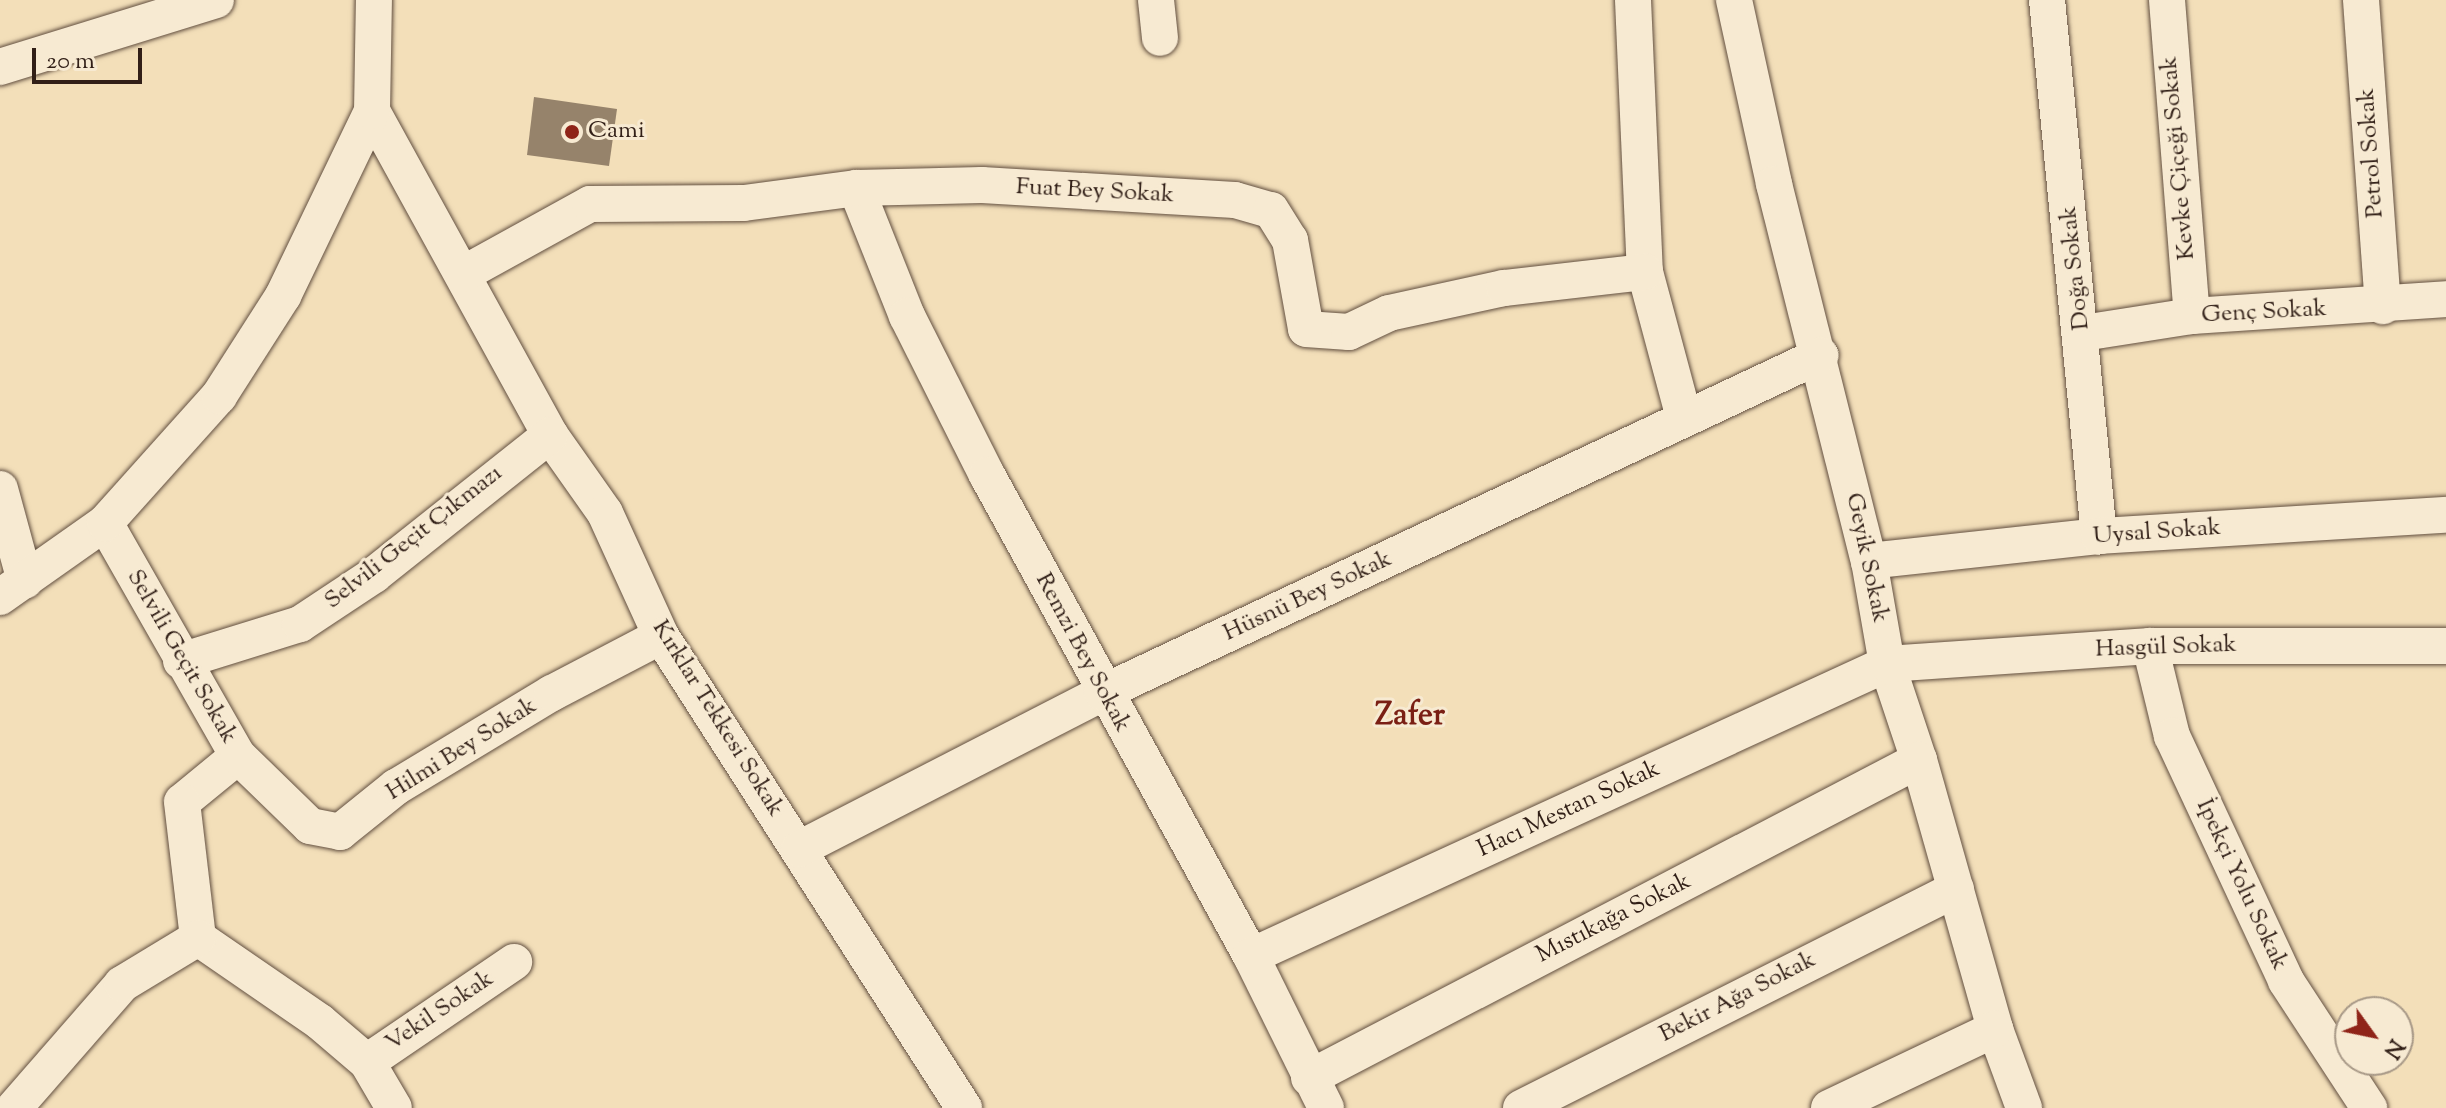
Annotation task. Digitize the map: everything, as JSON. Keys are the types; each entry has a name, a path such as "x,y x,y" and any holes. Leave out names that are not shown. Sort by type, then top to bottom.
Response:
{"street":[{"path":"0,67 216,0"},
{"path":"0,489 12,589 105,523 219,396 275,309 372,111 374,0"},
{"path":"1156,0 1160,38"},
{"path":"1633,0 1645,272 1684,418"},
{"name":"Geyik Sokak","path":"1734,0 1774,184 1821,355 1869,561 1887,664 1919,760 1995,1029 2024,1108"},
{"name":"Doğa Sokak","path":"2047,0 2083,333 2099,536"},
{"name":"Kevke Çiçeği Sokak","path":"2167,0 2192,316"},
{"name":"Petrol Sokak","path":"2361,0 2383,306"},
{"name":"Kırklar Tekkesi Sokak","path":"372,111 550,435 605,513 661,636 964,1108"},
{"name":"Fuat Bey Sokak","path":"463,274 590,204 744,203 856,188 997,186 1235,200 1271,210 1290,240 1306,329 1349,332 1389,313 1504,288 1645,272"},
{"name":"Remzi Bey Sokak","path":"856,188 907,316 1102,693 1251,956 1317,1093"},
{"name":"Genç Sokak","path":"2083,333 2192,316 2383,306 2446,299"},
{"name":"Hüsnü Bey Sokak","path":"799,849 1102,693 1821,355"},
{"name":"Selvili Geçit Çıkmazı","path":"181,661 300,624 374,575 442,516 550,435"},
{"name":"Uysal Sokak","path":"1869,561 2099,536 2446,515"},
{"name":"Selvili Geçit Sokak","path":"105,523 181,661 238,756 182,802 198,938"},
{"name":"Hilmi Bey Sokak","path":"238,756 310,826 340,832 436,762 552,693 661,636"},
{"name":"Hasgül Sokak","path":"1887,664 2150,646 2446,646"},
{"name":"İpekçi Yolu Sokak","path":"2150,646 2172,736 2280,967 2369,1108"},
{"name":"Hacı Mestan Sokak","path":"1251,956 1887,664"},
{"name":"Mıstıkağa Sokak","path":"1317,1093 1919,760"},
{"name":"Bekir Ağa Sokak","path":"1521,1108 1956,889"},
{"path":"14,1108 122,984 198,938 320,1022 367,1062 394,1108"},
{"name":"Vekil Sokak","path":"367,1062 514,962"},
{"path":"1829,1108 1995,1029"}],"building":[{"name":"Cami","path":"534,97 617,109 609,166 527,155"}],"place":[{"name":"Cami","path":"572,132"}],"district":[{"name":"Zafer","path":"1410,716"}]}
